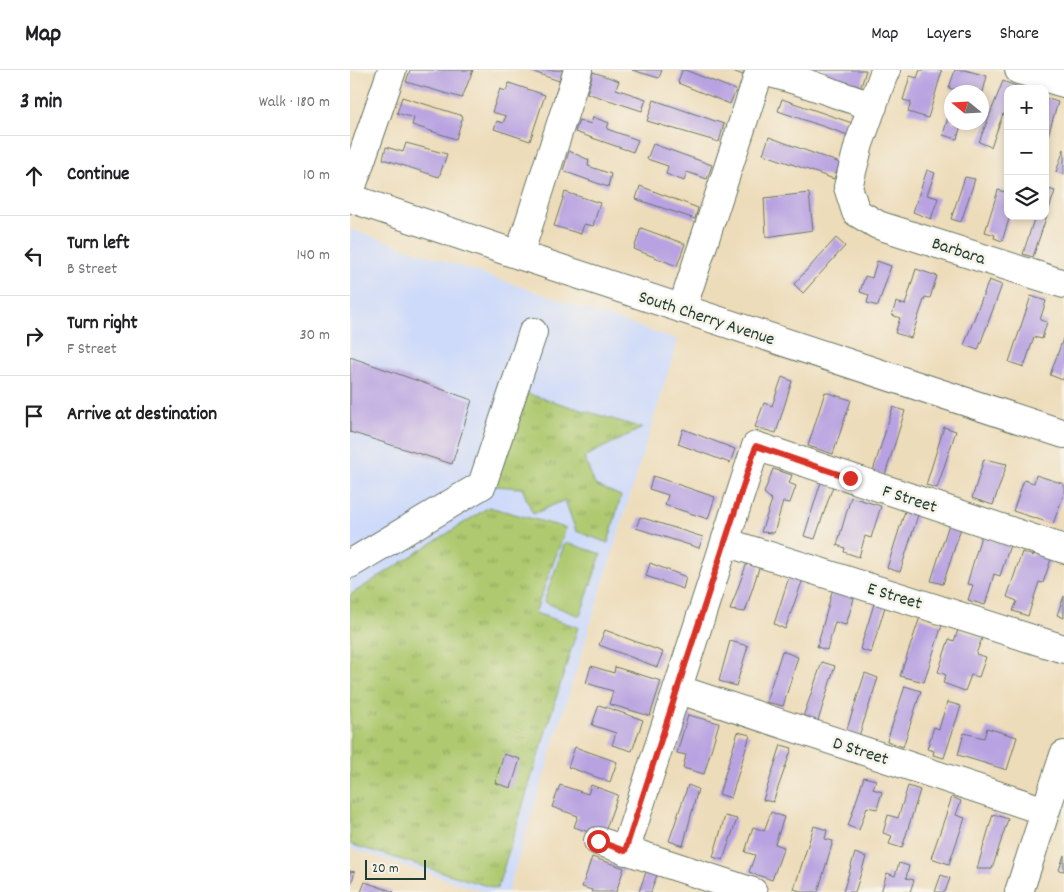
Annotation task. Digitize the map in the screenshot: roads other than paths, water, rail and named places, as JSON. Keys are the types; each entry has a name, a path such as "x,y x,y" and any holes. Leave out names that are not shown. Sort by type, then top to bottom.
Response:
{"street":[{"path":"350,192 392,70"},
{"path":"519,255 578,70"},
{"path":"682,309 760,70 780,74 873,106 886,70"},
{"path":"1019,70 1064,83"},
{"name":"Barbara","path":"873,106 859,144 848,187 856,212 878,225 1064,284"},
{"name":"South Cherry Avenue","path":"350,198 1064,434"},
{"path":"350,564 482,484 533,332"},
{"name":"F Street","path":"725,542 756,446 1064,549"},
{"path":"625,851 725,542"},
{"name":"E Street","path":"725,542 1064,649"},
{"name":"D Street","path":"678,689 1045,811"},
{"path":"1019,892 1064,756"},
{"path":"598,841 753,892"}]}
